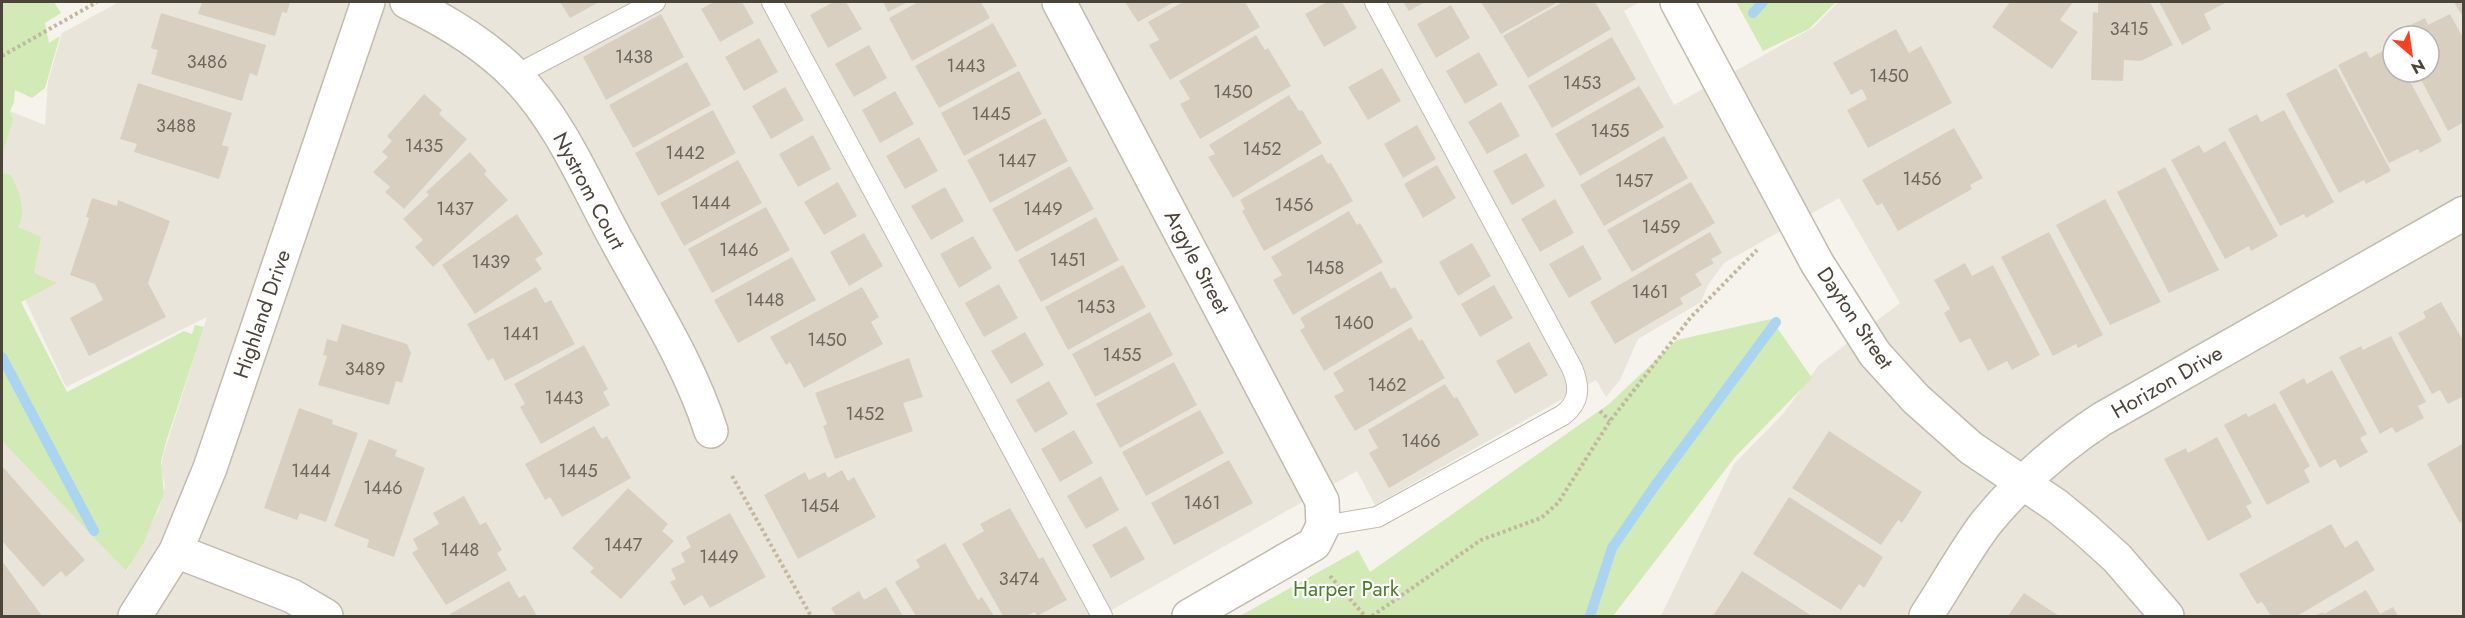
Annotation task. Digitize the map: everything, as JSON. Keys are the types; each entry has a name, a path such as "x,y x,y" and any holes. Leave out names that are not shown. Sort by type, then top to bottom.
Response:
{"street":[{"name":"Highland Drive","path":"135,616 176,551 210,468 368,2"},
{"name":"Nystrom Court","path":"407,2 464,33 516,75 536,99 565,145 685,367 711,431"},
{"name":"Argyle Street","path":"1059,2 1316,485 1322,501 1318,535"},
{"name":"Dayton Street","path":"1677,2 1817,263 1875,354 1916,399 1971,448 2057,506 2117,558 2167,616"},
{"name":"Horizon Drive","path":"1926,616 1985,525 2022,484 2055,454 2102,418 2462,218"},
{"path":"1189,616 1318,535"},
{"path":"176,551 292,596 326,616"}],"lane":[{"path":"516,75 655,2"},
{"path":"772,2 1102,616"},
{"path":"1318,535 1377,517 1563,415 1574,403 1578,391 1572,368 1375,2"}],"path":[{"path":"2,56 97,2"},
{"path":"1372,616 1481,540 1541,518 1558,503 1610,421 1691,317 1757,250"},
{"path":"732,477 811,616"},
{"path":"1318,535 1324,569 1365,616"}],"shaded area":[{"path":"119,2 1640,2 1624,11 1674,105 1814,27 1838,2 2463,2 2463,616 1661,616 1734,464 1783,414 1819,365 1900,303 1839,198 1724,263 1708,285 1701,302 1638,339 1620,380 1606,397 1596,380 1375,505 1357,471 1101,616 2,616 2,441 127,571 159,509 165,486 161,468 163,456 207,317 66,387 2,250 2,108 45,125 48,82 62,33"}],"green space":[{"path":"2,2 54,2 61,13 45,23 49,43 60,36 45,88 32,98 15,90 14,102 10,111 13,120 4,149 2,172"},
{"path":"1736,2 1836,2 1809,29 1763,51"},
{"path":"2,173 11,175 19,194 22,214 18,227 41,237 34,273 57,283 21,302 67,392 184,331 192,334 195,325 204,327 161,462 164,494 144,542 126,571 2,441"},
{"name":"Harper Park","path":"1771,319 1812,378 1735,457 1613,616 1240,616 1358,550 1370,572 1609,404 1677,340"}],"building":[{"path":"202,2 290,2 287,13 282,12 275,36 198,14"},
{"path":"560,2 599,2 570,18"},
{"path":"714,2 742,2 754,23 720,42 701,9"},
{"path":"833,2 846,2 862,29 828,48 810,15"},
{"path":"883,2 908,2 888,12"},
{"path":"918,2 981,2 990,18 912,61 889,18"},
{"path":"1125,2 1174,2 1138,22"},
{"path":"1183,2 1245,2 1260,27 1170,80 1149,45 1159,40 1148,22"},
{"path":"1327,2 1342,2 1357,28 1324,47 1305,14"},
{"path":"1403,2 1425,2 1409,11"},
{"path":"1481,2 1558,2 1501,34"},
{"path":"1563,2 1595,2 1611,29 1528,78 1503,36"},
{"path":"2010,2 2073,2 2060,20 2078,32 2052,69 1992,27"},
{"path":"2098,2 2150,2 2173,45 2141,61 2124,60 2123,81 2091,80 2093,12 2098,13"},
{"path":"2159,2 2227,2 2204,14 2211,29 2182,45"},
{"path":"2454,2 2464,2 2464,19"},
{"path":"1451,5 1470,38 1436,58 1417,24"},
{"path":"161,13 266,45 257,76 250,73 242,101 151,74 158,50 151,48"},
{"path":"661,14 684,57 606,100 583,57"},
{"path":"2450,14 2464,39 2464,122 2448,131 2423,84 2441,84 2441,24 2430,24"},
{"path":"2425,18 2428,24 2413,24"},
{"path":"993,23 1017,66 939,108 915,66"},
{"path":"1896,29 1909,53 1921,46 1952,103 1868,148 1847,110 1867,99 1862,89 1851,95 1833,63"},
{"path":"1256,35 1265,50 1268,48 1291,86 1200,139 1180,104 1190,99 1179,81"},
{"path":"1612,37 1636,79 1552,128 1528,86"},
{"path":"759,38 778,72 744,91 725,57"},
{"path":"869,45 887,78 854,97 835,64"},
{"path":"2366,51 2370,58 2381,52 2381,84 2411,84 2442,141 2420,153 2418,149 2389,163 2338,65"},
{"path":"1479,52 1498,85 1465,104 1446,71"},
{"path":"687,62 711,105 633,148 609,105"},
{"path":"1382,68 1401,101 1368,120 1348,87"},
{"path":"2336,68 2391,171 2366,184 2364,180 2339,193 2286,94"},
{"path":"1019,71 1042,114 964,156 941,113"},
{"path":"138,83 232,113 222,145 229,147 219,179 134,152 137,144 120,139"},
{"path":"1639,86 1664,127 1580,176 1555,134"},
{"path":"785,87 804,120 771,139 752,106"},
{"path":"895,91 914,124 880,143 862,110"},
{"path":"424,94 442,110 439,114 467,139 404,209 385,192 390,187 373,172 388,157 382,152 392,141 387,136"},
{"path":"1289,95 1299,111 1302,110 1322,143 1233,198 1208,157 1215,154 1209,145"},
{"path":"1501,102 1520,136 1487,154 1468,122"},
{"path":"713,110 736,153 658,196 635,153"},
{"path":"2284,110 2334,202 2306,218 2304,214 2280,226 2228,129 2257,114 2261,122"},
{"path":"1045,118 1068,161 990,203 967,160"},
{"path":"1417,125 1436,159 1403,178 1384,144"},
{"path":"1954,128 1983,178 1970,185 1972,189 1898,231 1882,203 1877,206 1862,180"},
{"path":"813,135 831,169 798,187 779,154"},
{"path":"1664,136 1688,178 1604,226 1580,185"},
{"path":"919,137 938,171 905,189 886,156"},
{"path":"2225,141 2278,236 2251,251 2249,246 2225,259 2171,160 2199,145 2204,153"},
{"path":"470,152 487,171 484,174 508,200 433,267 415,247 423,240 403,219 429,195 426,192"},
{"path":"1526,153 1545,186 1512,205 1493,171"},
{"path":"1322,154 1328,164 1331,163 1353,201 1264,251 1242,211 1245,209 1240,200"},
{"path":"738,160 762,203 684,246 660,203"},
{"path":"1437,165 1456,198 1423,218 1404,184"},
{"path":"1070,166 1094,209 1016,252 992,209"},
{"path":"2165,167 2219,270 2169,293 2117,192"},
{"path":"838,182 857,216 824,235 804,202"},
{"path":"1691,182 1715,223 1632,272 1607,230"},
{"path":"945,187 964,221 931,240 911,206"},
{"path":"92,198 117,206 118,200 170,221 148,283 166,317 89,356 70,318 103,300 95,284 70,275 89,218 86,217"},
{"path":"1555,199 1574,233 1540,252 1521,219"},
{"path":"2105,199 2161,302 2110,325 2056,225"},
{"path":"766,207 790,250 712,293 688,249"},
{"path":"1349,211 1357,225 1360,223 1383,262 1293,315 1273,280 1282,275 1271,257"},
{"path":"517,214 543,254 535,259 542,269 475,314 442,265"},
{"path":"1096,217 1119,260 1041,302 1018,260"},
{"path":"1710,232 1722,253 1711,259 1714,263 1695,274 1702,285 1680,298 1683,304 1615,344 1590,302"},
{"path":"2049,232 2103,335 2078,348 2076,344 2053,356 2001,257"},
{"path":"864,233 883,266 849,286 830,252"},
{"path":"973,236 992,268 959,288 940,254"},
{"path":"1472,243 1491,276 1458,296 1439,262"},
{"path":"1583,245 1602,279 1569,298 1549,264"},
{"path":"792,257 816,300 738,343 714,300"},
{"path":"1965,263 1972,276 1993,265 2040,355 2012,370 2007,361 1988,371 1970,338 1960,343 1944,313 1950,309 1934,280"},
{"path":"1123,265 1146,307 1068,350 1045,307"},
{"path":"1381,271 1391,289 1395,287 1413,318 1324,371 1300,330 1305,327 1300,318"},
{"path":"999,284 1018,318 984,337 965,303"},
{"path":"1494,285 1513,318 1480,337 1461,304"},
{"path":"536,287 545,303 551,300 575,344 505,381 493,358 488,361 467,324"},
{"path":"862,287 879,317 871,322 883,344 804,388 790,362 786,365 770,337"},
{"path":"2441,302 2464,342 2464,396 2448,404 2440,390 2432,394 2398,333 2426,318 2423,312"},
{"path":"1150,312 1173,355 1095,397 1072,354"},
{"path":"342,324 407,344 411,353 402,383 396,381 389,405 318,385 327,356 323,355 327,339 337,342"},
{"path":"1411,327 1419,341 1422,339 1445,378 1355,431 1334,396 1344,391 1333,373"},
{"path":"1025,332 1044,365 1011,384 991,351"},
{"path":"2391,336 2426,402 2418,406 2424,418 2396,433 2392,427 2380,434 2339,357 2361,346 2363,350"},
{"path":"1529,342 1548,375 1515,394 1496,361"},
{"path":"584,345 608,389 603,392 610,405 541,444 520,407 525,404 514,384"},
{"path":"909,358 923,397 903,403 913,431 835,459 823,426 827,424 815,393"},
{"path":"1174,362 1197,405 1120,448 1096,404"},
{"path":"2332,370 2367,434 2360,438 2368,452 2340,468 2335,459 2320,468 2279,392 2304,378 2307,384"},
{"path":"1049,381 1068,414 1035,433 1016,400"},
{"path":"1445,384 1454,398 1457,397 1479,435 1389,488 1369,453 1378,448 1368,430"},
{"path":"2275,403 2310,466 2304,470 2310,482 2267,505 2224,425 2246,413 2248,417"},
{"path":"299,408 333,420 332,424 358,433 326,522 300,513 297,520 264,508"},
{"path":"1200,410 1224,453 1146,496 1122,452"},
{"path":"594,426 602,439 607,436 631,478 562,517 550,497 545,500 525,464"},
{"path":"1074,430 1093,463 1060,482 1041,449"},
{"path":"1829,431 1922,492 1902,523 1898,520 1881,545 1792,488"},
{"path":"2217,437 2252,503 2246,506 2252,517 2208,541 2164,459 2186,448 2188,453"},
{"path":"369,439 397,450 395,456 425,468 394,557 367,547 369,540 334,526"},
{"path":"2464,443 2464,520 2460,523 2427,464"},
{"path":"1229,460 1253,503 1174,545 1151,503"},
{"path":"2,466 85,560 66,577 61,571 43,587 2,541"},
{"path":"842,470 848,481 854,477 876,517 798,559 764,495 805,472 809,480 825,472 828,478"},
{"path":"1101,476 1119,510 1086,529 1067,496"},
{"path":"628,488 668,524 662,531 674,541 621,599 590,572 594,568 572,548"},
{"path":"464,496 480,525 486,522 502,550 497,553 507,570 446,605 412,553 418,549 413,539 439,524 433,513"},
{"path":"1789,497 1883,557 1864,588 1859,584 1841,610 1753,554"},
{"path":"1010,508 1039,559 1043,557 1067,600 1037,616 1035,612 1027,616 1003,616 962,544 984,531 980,524"},
{"path":"730,513 766,577 710,608 702,595 684,606 670,582 676,579 671,569 685,562 681,553 691,547 686,537"},
{"path":"2331,524 2345,548 2357,540 2375,570 2297,616 2271,616 2262,602 2257,604 2239,574"},
{"path":"1126,526 1145,559 1111,578 1092,545"},
{"path":"945,543 978,600 982,597 994,616 916,616 895,582 920,567 916,560"},
{"path":"2,561 42,616 2,616"},
{"path":"1742,571 1812,616 1713,616"},
{"path":"509,581 519,598 525,595 537,616 451,616 450,614"},
{"path":"886,587 903,616 836,616 831,608 859,591 864,600"},
{"path":"2366,590 2380,614 2393,607 2398,616 2315,616 2323,612 2324,614"},
{"path":"2024,593 2059,616 2008,616"}],"waterway":[{"path":"1753,13 1763,2"},
{"path":"1590,616 1612,548 1654,487 1776,322"},
{"path":"2,357 94,531"}]}
